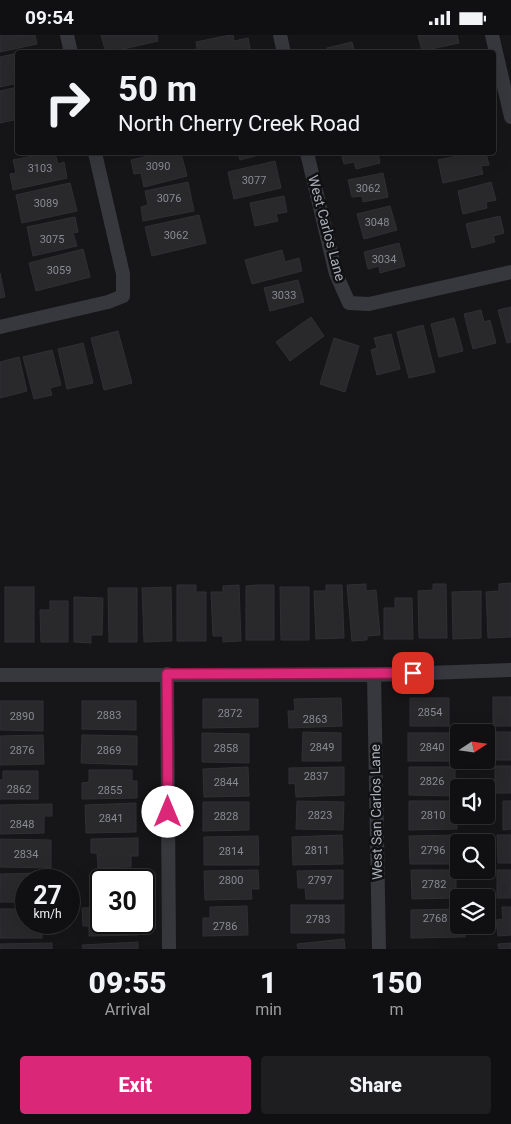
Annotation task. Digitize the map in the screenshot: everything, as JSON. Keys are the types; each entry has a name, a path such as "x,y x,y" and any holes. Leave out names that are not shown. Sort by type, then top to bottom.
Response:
{"street":[{"path":"67,35 70,50"},
{"path":"280,35 283,50"},
{"path":"492,35 495,50"},
{"path":"496,52 511,117"},
{"path":"0,327 108,302 123,296 123,274 94,155"},
{"name":"West Carlos Lane","path":"307,155 336,274 350,303 370,304 511,272"},
{"path":"0,675 374,675 511,670"},
{"path":"167,674 169,949"},
{"name":"West San Carlos Lane","path":"374,675 379,949"}],"building":[{"path":"0,35 35,35 37,44 0,52"},
{"path":"101,35 157,35 158,41 119,50 105,50"},
{"path":"233,35 234,41 248,38 250,50 197,50 196,42"},
{"path":"418,35 457,35 459,43 422,50"},
{"path":"352,42 354,50 327,50 327,48"},
{"path":"15,54 15,84 0,87 0,57"},
{"path":"15,88 15,120 0,123 0,91"},
{"path":"37,155 56,155 58,164 64,162 67,178 13,190 10,174 16,173 13,160"},
{"path":"152,155 182,155 187,176 144,187 141,173 134,174 131,160"},
{"path":"239,155 258,155 240,160"},
{"path":"342,155 378,155 380,163 356,169 354,162 344,164"},
{"path":"462,155 486,155 489,165 481,166 483,174 443,183 438,160"},
{"path":"275,161 281,188 234,199 228,172"},
{"path":"383,173 388,197 363,202 362,196 352,197 348,180"},
{"path":"188,182 194,211 143,221 141,207 148,205 145,191"},
{"path":"491,182 496,200 486,202 487,208 463,214 458,191"},
{"path":"70,183 77,211 22,223 16,195"},
{"path":"284,196 287,212 276,214 278,221 255,226 250,203"},
{"path":"390,206 397,230 364,239 357,214"},
{"path":"199,215 206,243 152,256 145,227"},
{"path":"500,216 504,233 493,236 495,242 472,248 466,224"},
{"path":"75,217 78,232 73,233 77,246 33,256 27,227"},
{"path":"399,243 405,266 380,273 379,266 368,269 364,252"},
{"path":"83,249 90,277 36,291 29,263"},
{"path":"282,250 285,262 299,258 302,271 252,284 245,260"},
{"path":"0,273 5,297 0,298"},
{"path":"298,280 304,302 270,311 264,288"},
{"path":"511,307 511,342 507,343 498,310"},
{"path":"481,310 484,322 490,320 496,343 473,349 464,314"},
{"path":"311,317 324,336 290,361 276,342"},
{"path":"454,318 463,351 439,357 431,324"},
{"path":"423,325 435,372 409,378 397,332"},
{"path":"118,331 132,383 104,390 91,338"},
{"path":"391,334 400,369 377,375 371,350 377,348 374,338"},
{"path":"334,338 359,346 345,392 320,384"},
{"path":"83,343 93,383 67,389 58,349"},
{"path":"52,350 61,385 50,388 52,395 34,399 23,357"},
{"path":"19,357 27,391 0,398 0,362"},
{"path":"511,583 511,637 488,638 486,592 499,591 499,584"},
{"path":"366,584 366,591 376,590 380,635 367,636 367,640 352,641 347,585"},
{"path":"433,584 446,584 447,638 419,638 418,591 433,590"},
{"path":"177,585 196,585 196,592 206,592 206,641 177,641"},
{"path":"239,585 241,641 223,642 223,636 213,636 211,592 223,592 223,586"},
{"path":"274,585 274,640 246,640 246,586"},
{"path":"326,585 342,585 344,638 316,639 314,591 326,591"},
{"path":"5,587 34,587 34,642 5,642"},
{"path":"171,587 172,641 144,642 142,588"},
{"path":"280,587 309,587 309,640 281,640"},
{"path":"108,588 137,588 137,642 109,642"},
{"path":"481,591 481,638 453,639 452,592"},
{"path":"74,597 103,598 102,635 91,635 91,643 74,642"},
{"path":"395,598 412,598 413,639 384,639 384,608 395,608"},
{"path":"50,601 68,601 68,642 41,642 40,610 50,610"},
{"path":"493,697 511,697 511,726 495,726 493,724"},
{"path":"341,698 342,726 289,728 288,711 295,711 294,699"},
{"path":"410,698 449,698 449,726 410,726"},
{"path":"203,699 258,699 258,727 203,728"},
{"path":"0,701 43,701 43,731 0,730"},
{"path":"82,701 136,701 136,730 82,729"},
{"path":"303,732 341,733 341,761 302,761"},
{"path":"496,732 511,732 511,760 496,760"},
{"path":"202,733 249,734 249,763 202,762"},
{"path":"408,733 450,733 450,761 408,761"},
{"path":"43,735 44,764 0,765 0,736"},
{"path":"82,735 137,736 137,765 81,763"},
{"path":"495,766 511,766 511,793 495,793"},
{"path":"248,767 249,796 204,797 203,769"},
{"path":"344,767 344,795 296,797 295,783 289,784 289,768"},
{"path":"409,767 450,767 450,769 455,769 455,779 450,779 450,796 409,795"},
{"path":"89,770 132,770 132,781 137,781 137,798 82,799 82,783 89,782"},
{"path":"3,771 38,771 38,799 0,799 0,780 3,780"},
{"path":"297,801 344,802 343,830 296,829"},
{"path":"409,801 450,801 450,824 457,824 457,829 409,830"},
{"path":"503,801 511,801 511,829 503,830"},
{"path":"203,802 249,802 249,830 203,831"},
{"path":"136,803 136,832 86,833 85,805"},
{"path":"52,804 52,816 44,816 44,833 0,834 0,805"},
{"path":"342,835 343,864 293,865 292,837"},
{"path":"450,835 450,864 410,864 409,836"},
{"path":"497,835 511,835 511,863 498,863"},
{"path":"258,836 259,865 204,865 204,837"},
{"path":"138,838 138,856 131,856 131,867 98,868 97,853 91,853 91,839"},
{"path":"0,839 51,840 51,868 0,867"},
{"path":"258,870 259,889 251,889 252,899 205,900 204,871"},
{"path":"343,870 343,899 306,899 305,888 298,888 297,871"},
{"path":"411,870 450,870 450,879 456,879 456,889 450,889 450,898 412,899"},
{"path":"497,870 511,870 511,898 497,898"},
{"path":"0,874 15,874 15,902 0,902"},
{"path":"291,905 344,905 344,933 291,933"},
{"path":"247,906 248,935 203,936 203,918 210,918 210,907"},
{"path":"502,907 511,907 511,935 498,936 496,920 503,919"},
{"path":"82,908 90,908 90,934 138,935 89,936 89,926 83,926"},
{"path":"0,909 15,909 15,934 42,934 42,938 0,938"},
{"path":"450,909 450,934 465,934 465,937 411,938 411,910"},
{"path":"344,939 345,949 298,949 297,944"},
{"path":"138,942 138,949 83,949 82,945"},
{"path":"52,943 52,949 0,949 0,944"},
{"path":"511,943 511,949 499,949 498,944"}],"route":[{"path":"168,812 167,674 374,675 413,673"}]}
